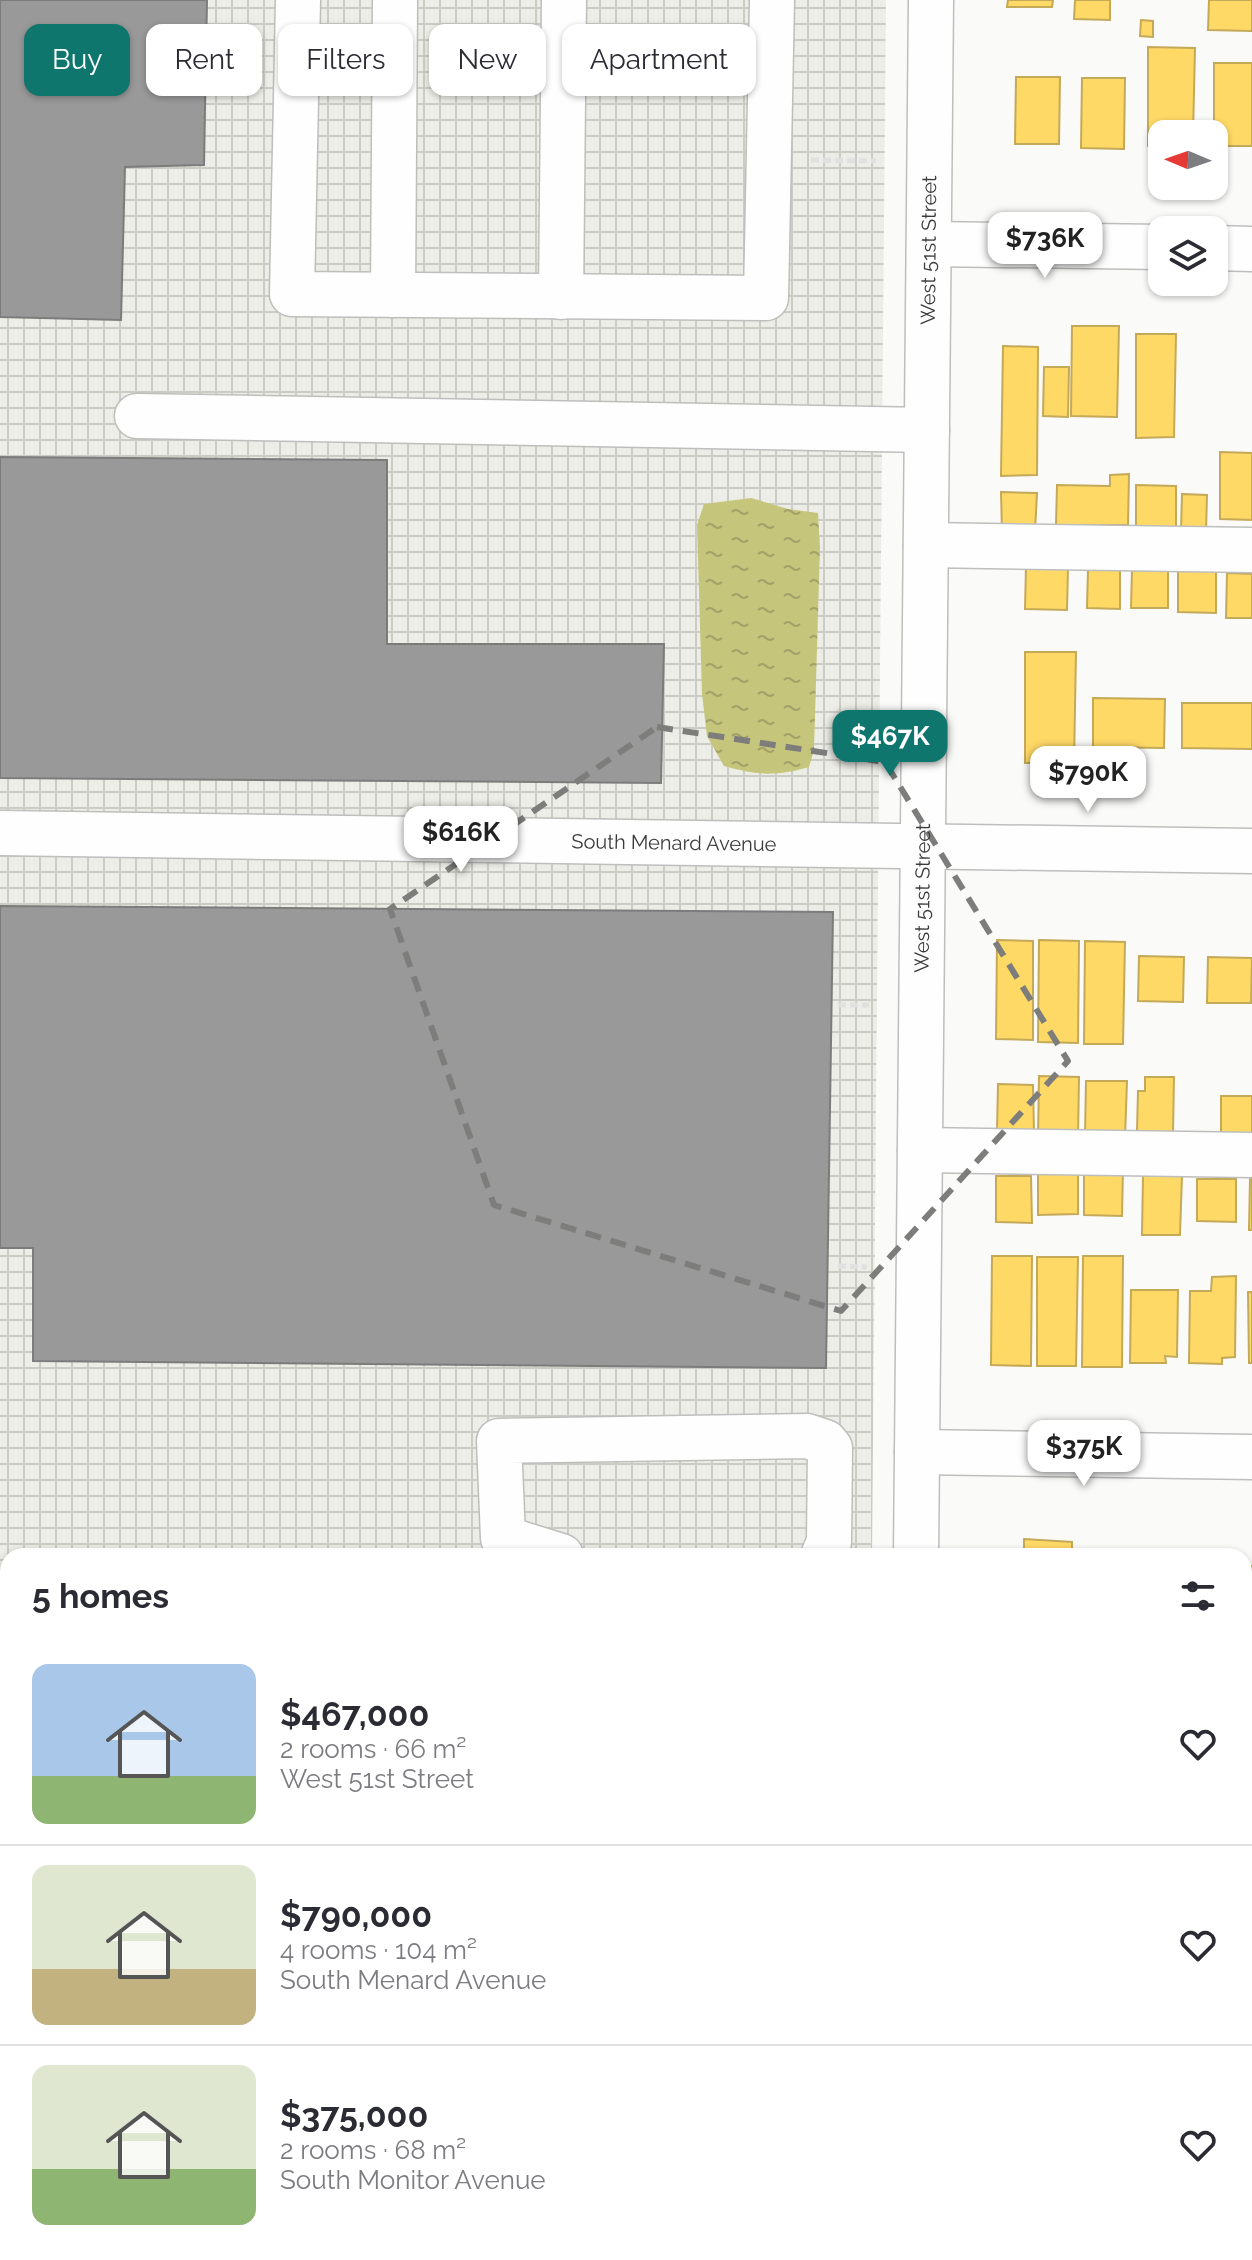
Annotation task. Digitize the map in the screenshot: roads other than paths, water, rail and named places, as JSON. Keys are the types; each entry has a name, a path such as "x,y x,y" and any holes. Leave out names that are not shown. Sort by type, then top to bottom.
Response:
{"street":[{"path":"298,0 292,294 766,298 772,0"},
{"path":"393,295 395,0"},
{"path":"561,297 564,0"},
{"name":"West 51st Street","path":"916,1548 931,0"},
{"path":"929,244 1148,247"},
{"path":"1228,248 1252,249"},
{"path":"137,416 927,430"},
{"path":"926,545 1252,550"},
{"name":"South Menard Avenue","path":"0,833 1252,851"},
{"path":"920,1150 1252,1155"},
{"path":"535,1548 503,1538 499,1441 807,1436 825,1442 830,1448 826,1548"},
{"path":"917,1452 1252,1457"}],"water":[{"path":"751,498 788,509 818,513 820,547 814,750 809,767 786,772 756,773 724,766 707,736 702,694 697,525 704,504"}]}
